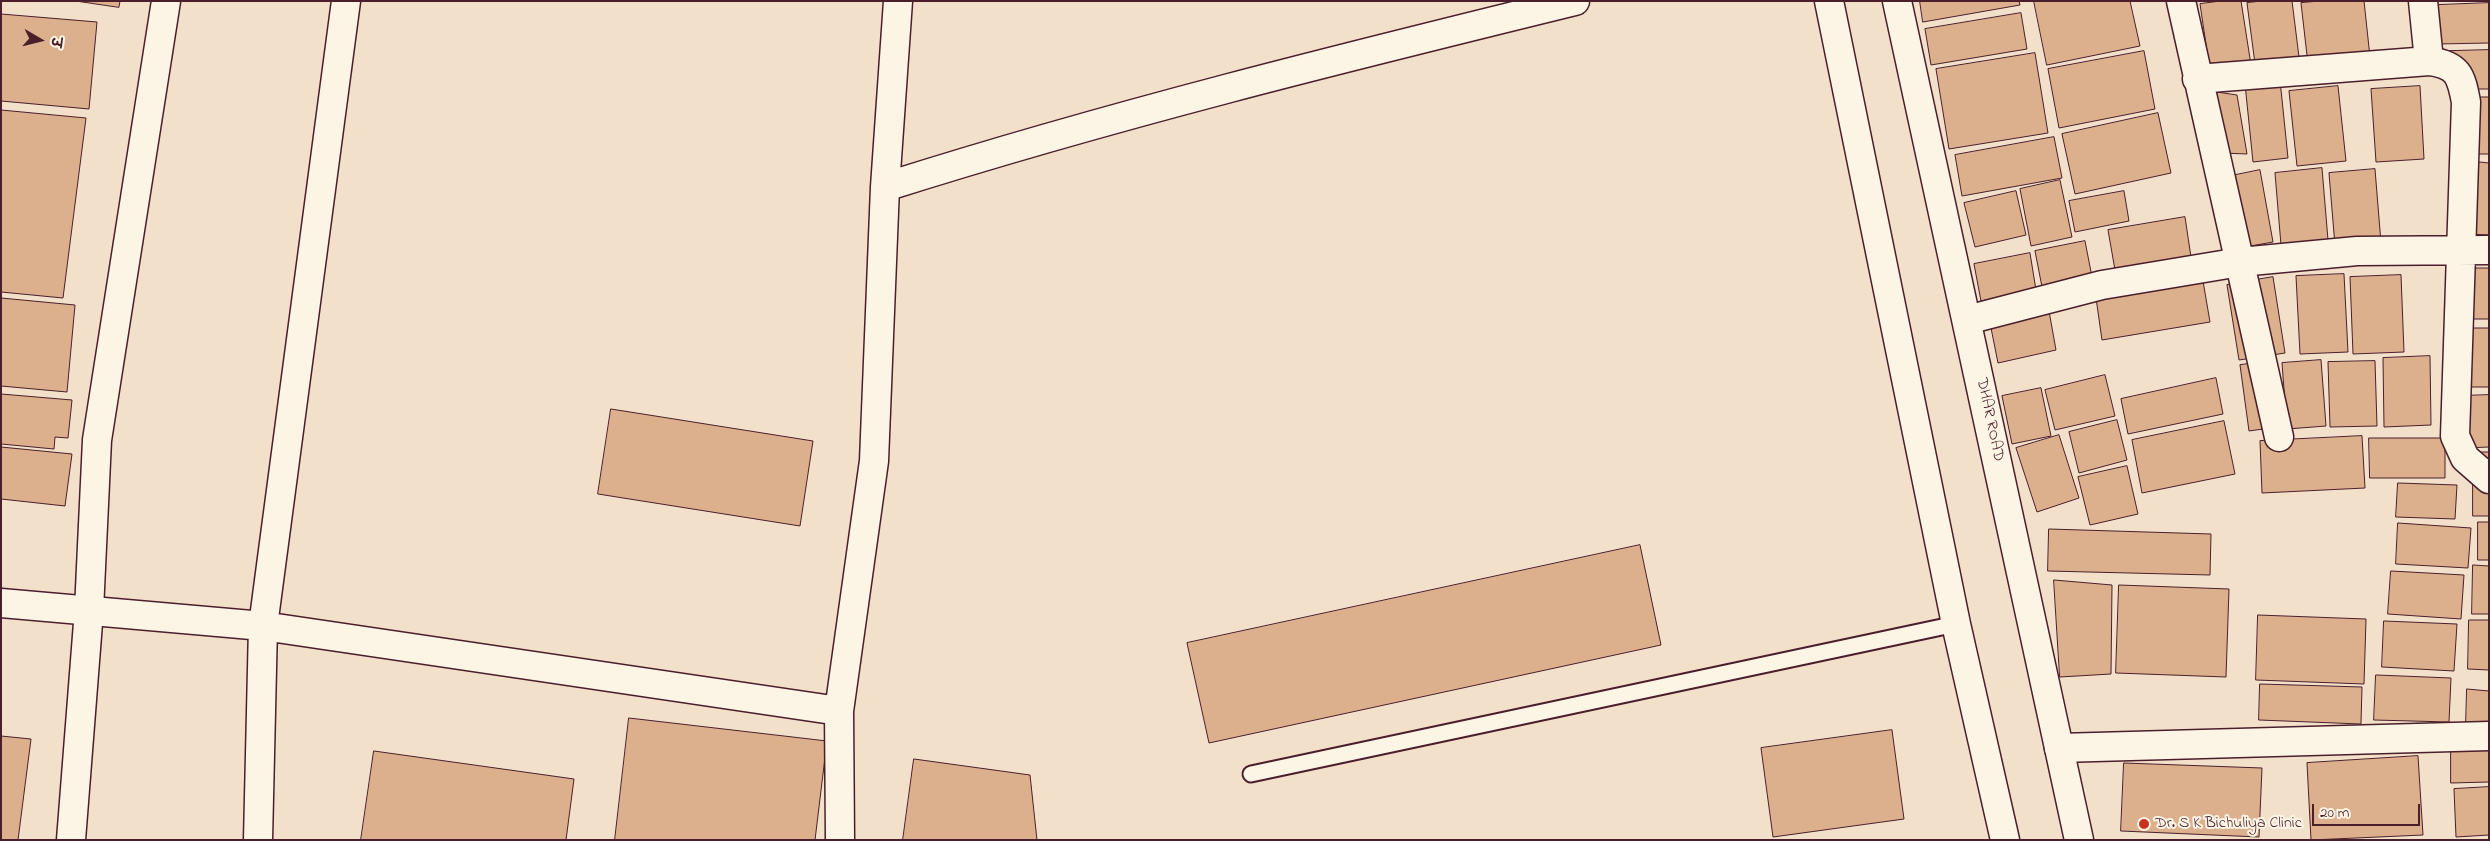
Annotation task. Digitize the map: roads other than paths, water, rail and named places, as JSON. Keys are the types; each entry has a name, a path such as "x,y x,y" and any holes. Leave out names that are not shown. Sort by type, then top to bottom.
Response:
{"street":[{"path":"71,840 89,610 97,440 166,1"},
{"path":"258,840 263,626 346,1"},
{"path":"840,840 839,711 874,462 885,187 898,1"},
{"path":"885,187 1041,138 1317,65 1575,1"},
{"path":"1828,1 1956,624 2005,840"},
{"name":"DHAR ROAD","path":"1897,1 2079,840"},
{"path":"2181,1 2279,437"},
{"path":"2423,1 2429,61"},
{"path":"2197,79 2429,61 2447,64 2461,77 2466,102 2455,436 2465,458 2489,479"},
{"path":"1967,320 2102,285 2240,262 2356,251 2489,250"},
{"path":"1,603 263,626 839,711"},
{"path":"2059,748 2489,736"}],"lane":[{"path":"1251,774 1956,624"}],"place":[{"name":"Dr. S K Bichuliya Clinic","path":"2144,824"}]}
